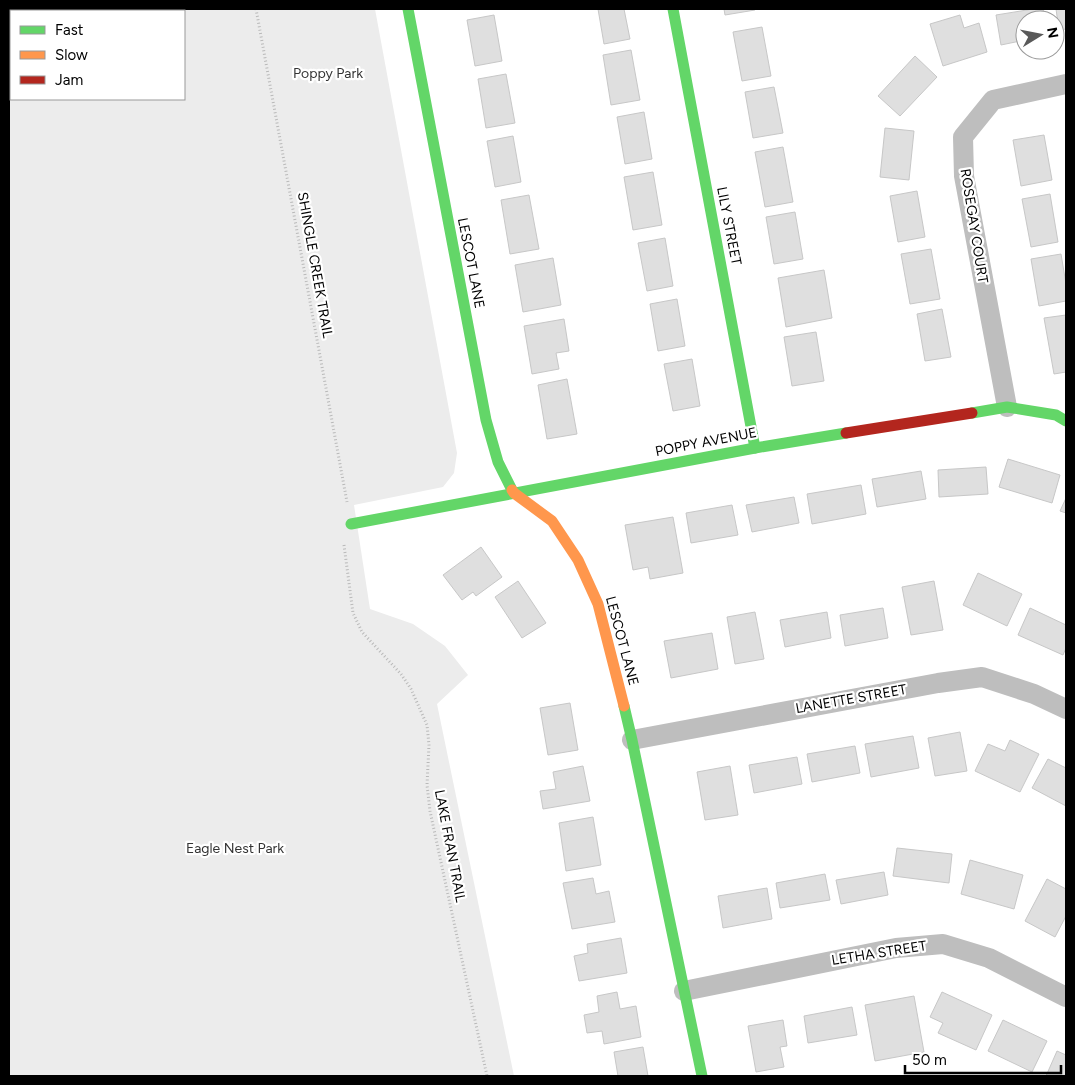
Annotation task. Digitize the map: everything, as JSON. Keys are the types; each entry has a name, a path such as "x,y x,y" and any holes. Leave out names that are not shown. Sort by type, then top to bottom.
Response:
{"street":[{"name":"LESCOT LANE","path":"408,9 486,420 498,462 514,493 552,521 578,560 598,604 632,740 702,1076"},
{"name":"LILY STREET","path":"673,9 755,448"},
{"name":"ROSEGAY COURT","path":"1006,407 964,176 963,137 993,100 1066,84"},
{"name":"POPPY AVENUE","path":"351,524 755,448 1006,407 1056,415 1066,421"},
{"name":"LANETTE STREET","path":"632,740 938,683 982,677 1034,694 1066,710"},
{"name":"LETHA STREET","path":"684,990 896,948 943,944 989,958 1066,996"}],"path":[{"name":"SHINGLE CREEK TRAIL","path":"256,9 351,524"},
{"name":"LAKE FRAN TRAIL","path":"351,524 343,533 353,613 362,632 401,674 411,689 427,725 429,745 427,785 430,811 487,1076"}],"green space":[{"name":"Eagle Nest Park","path":"9,9 375,9 457,453 454,473 443,487 354,505 370,609 413,624 445,646 468,675 437,704 514,1076 9,1076"}],"building":[{"path":"598,9 624,9 630,39 604,44"},
{"path":"724,9 755,9 755,10 725,15"},
{"path":"1066,9 1066,29 1065,10 1056,10"},
{"path":"1015,12 1015,42 1001,45 996,15"},
{"path":"494,15 502,61 475,66 467,20"},
{"path":"960,15 964,28 979,23 987,52 943,66 930,24"},
{"path":"762,27 771,76 742,81 733,32"},
{"path":"631,50 640,100 611,105 603,55"},
{"path":"915,56 937,77 900,116 878,96"},
{"path":"506,74 515,123 486,128 478,79"},
{"path":"774,87 783,133 753,138 745,92"},
{"path":"644,112 652,159 625,164 617,117"},
{"path":"885,128 914,131 909,180 880,177"},
{"path":"1044,135 1052,180 1021,186 1013,140"},
{"path":"513,136 521,182 495,187 487,141"},
{"path":"783,147 793,202 765,207 755,152"},
{"path":"653,172 662,225 633,230 624,177"},
{"path":"917,191 925,237 898,242 890,196"},
{"path":"1050,194 1058,242 1031,247 1022,199"},
{"path":"529,195 539,249 510,254 501,200"},
{"path":"795,212 803,259 774,264 766,217"},
{"path":"665,238 673,286 647,291 638,243"},
{"path":"931,249 940,299 910,304 901,254"},
{"path":"1061,254 1066,284 1066,301 1039,306 1031,259"},
{"path":"553,258 561,305 523,312 515,265"},
{"path":"824,270 832,318 786,327 778,278"},
{"path":"677,299 685,346 658,351 650,304"},
{"path":"942,309 951,357 925,361 917,314"},
{"path":"1066,315 1066,372 1054,374 1044,318"},
{"path":"564,319 569,351 556,353 559,369 532,374 524,326"},
{"path":"816,332 824,381 792,386 784,337"},
{"path":"692,359 700,406 673,411 664,364"},
{"path":"567,379 577,434 547,439 538,385"},
{"path":"1008,459 1060,475 1052,503 999,487"},
{"path":"986,467 988,494 939,497 938,470"},
{"path":"921,471 926,499 877,507 872,479"},
{"path":"861,485 866,514 812,524 807,494"},
{"path":"794,497 799,523 752,532 746,505"},
{"path":"1066,498 1066,513 1060,511"},
{"path":"732,505 738,535 691,543 686,513"},
{"path":"673,517 683,573 650,579 648,567 633,570 625,525"},
{"path":"481,547 502,577 476,596 473,592 462,600 443,575"},
{"path":"978,573 1022,594 1007,626 963,605"},
{"path":"518,581 546,623 522,638 495,597"},
{"path":"934,581 943,630 911,635 902,587"},
{"path":"883,608 888,638 845,646 840,615"},
{"path":"1030,608 1066,625 1066,648 1063,655 1018,635"},
{"path":"755,612 764,659 735,664 727,617"},
{"path":"827,612 831,638 785,647 780,620"},
{"path":"712,633 718,669 671,678 664,641"},
{"path":"570,703 578,750 548,755 540,708"},
{"path":"960,732 967,771 935,776 928,738"},
{"path":"913,736 919,768 871,777 865,744"},
{"path":"1010,740 1039,754 1020,792 975,771 988,744 1005,751"},
{"path":"855,746 860,773 812,782 807,754"},
{"path":"797,757 802,784 754,793 749,765"},
{"path":"1048,759 1066,768 1066,806 1032,788"},
{"path":"583,766 590,801 543,809 540,791 556,789 553,772"},
{"path":"730,766 738,815 705,820 697,772"},
{"path":"593,817 601,865 566,871 559,823"},
{"path":"897,848 952,854 949,883 893,876"},
{"path":"970,860 1023,875 1014,909 961,894"},
{"path":"884,872 888,895 841,904 836,880"},
{"path":"825,874 830,900 780,908 776,883"},
{"path":"593,878 596,894 609,891 615,922 572,929 563,883"},
{"path":"1047,879 1066,889 1066,916 1055,937 1025,921"},
{"path":"767,888 772,919 723,928 718,896"},
{"path":"621,938 627,973 579,981 574,956 588,953 587,944"},
{"path":"617,992 620,1009 636,1006 641,1037 604,1044 602,1031 587,1033 584,1015 599,1012 597,996"},
{"path":"942,992 992,1015 976,1050 938,1033 943,1023 930,1017"},
{"path":"914,996 924,1052 875,1061 865,1005"},
{"path":"852,1007 857,1035 808,1043 804,1016"},
{"path":"783,1020 787,1046 780,1047 784,1067 756,1072 748,1026"},
{"path":"1003,1020 1047,1041 1032,1072 988,1051"},
{"path":"643,1047 648,1076 618,1076 614,1052"},
{"path":"1057,1051 1066,1055 1066,1076 1046,1076"}],"traffic: fast":[{"path":"408,9 486,420 498,462 512,490"},
{"path":"673,9 755,448"},
{"path":"972,413 1007,407 1056,415 1066,421"},
{"path":"351,524 755,448 846,433"},
{"path":"624,706 702,1076"}],"traffic: slow":[{"path":"512,490 552,521 578,560 598,604 624,706"}],"traffic: jam":[{"path":"846,433 972,413"}],"park label":[{"name":"Poppy Park","path":"328,73"}]}
